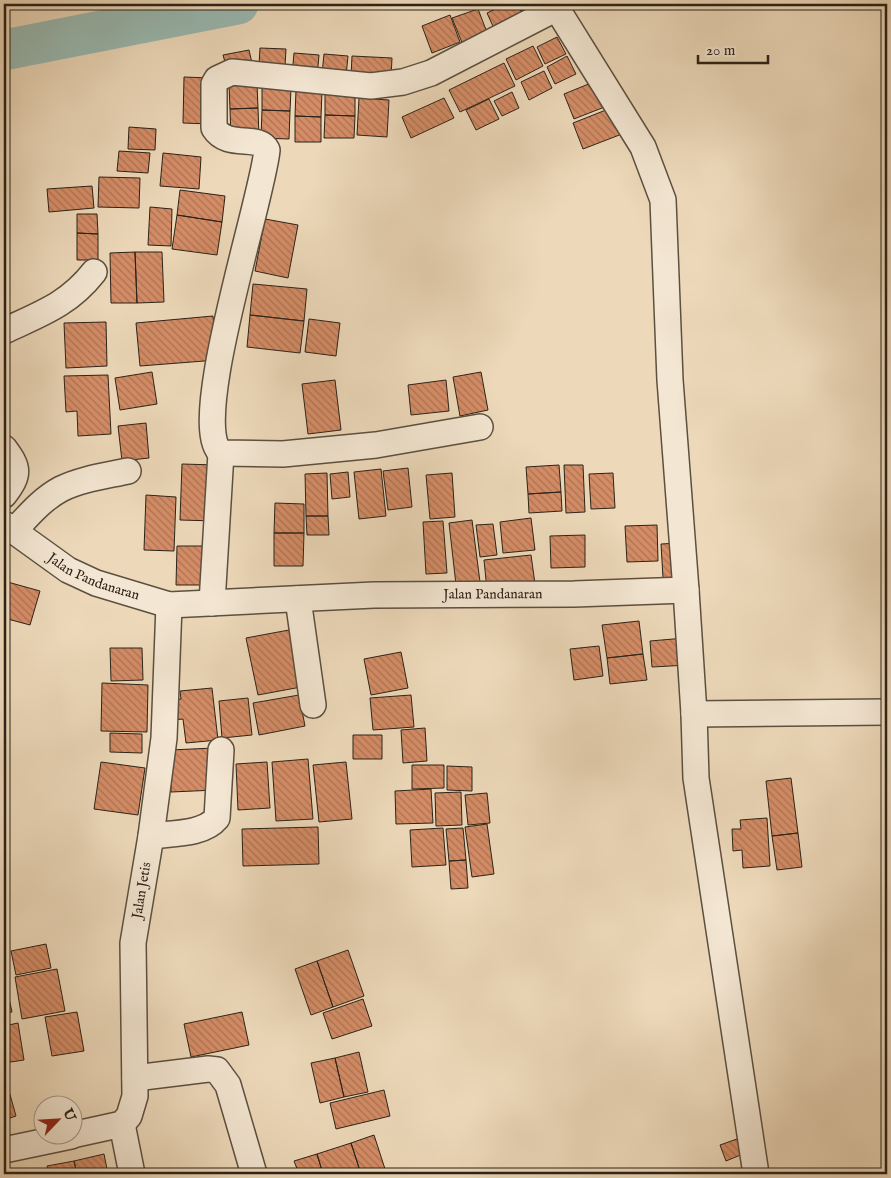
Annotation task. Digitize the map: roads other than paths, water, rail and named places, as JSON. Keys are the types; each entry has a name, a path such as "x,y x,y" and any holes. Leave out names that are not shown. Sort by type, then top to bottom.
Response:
{"street":[{"path":"480,427 376,445 283,454 221,453 216,448 213,440 211,416 220,354 232,295 260,187 267,150 265,146 258,143 230,140 217,134 214,128 214,84 217,79 232,72 248,72 371,86 403,82 431,73 556,6 643,147 663,200 670,380 686,590 696,778 756,1174"},
{"path":"4,331 61,304 82,288 94,272"},
{"path":"4,448 16,466 17,474 4,495"},
{"path":"212,603 221,453"},
{"path":"9,527 59,490 80,481 128,471"},
{"name":"Jalan Pandanaran","path":"9,527 75,573 96,583 170,605 374,595 574,594 686,590"},
{"path":"298,599 314,705"},
{"name":"Jalan Jetis","path":"122,1124 129,1116 135,1096 133,943 151,836 164,738 170,605"},
{"path":"694,714 887,712"},
{"path":"151,836 211,826 217,818 221,750"},
{"path":"135,1078 208,1068 217,1070 228,1085 254,1174"},
{"path":"82,1133 122,1124 132,1174"},
{"path":"4,1150 32,1144"}],"waterway":[{"path":"4,50 238,4"}]}
